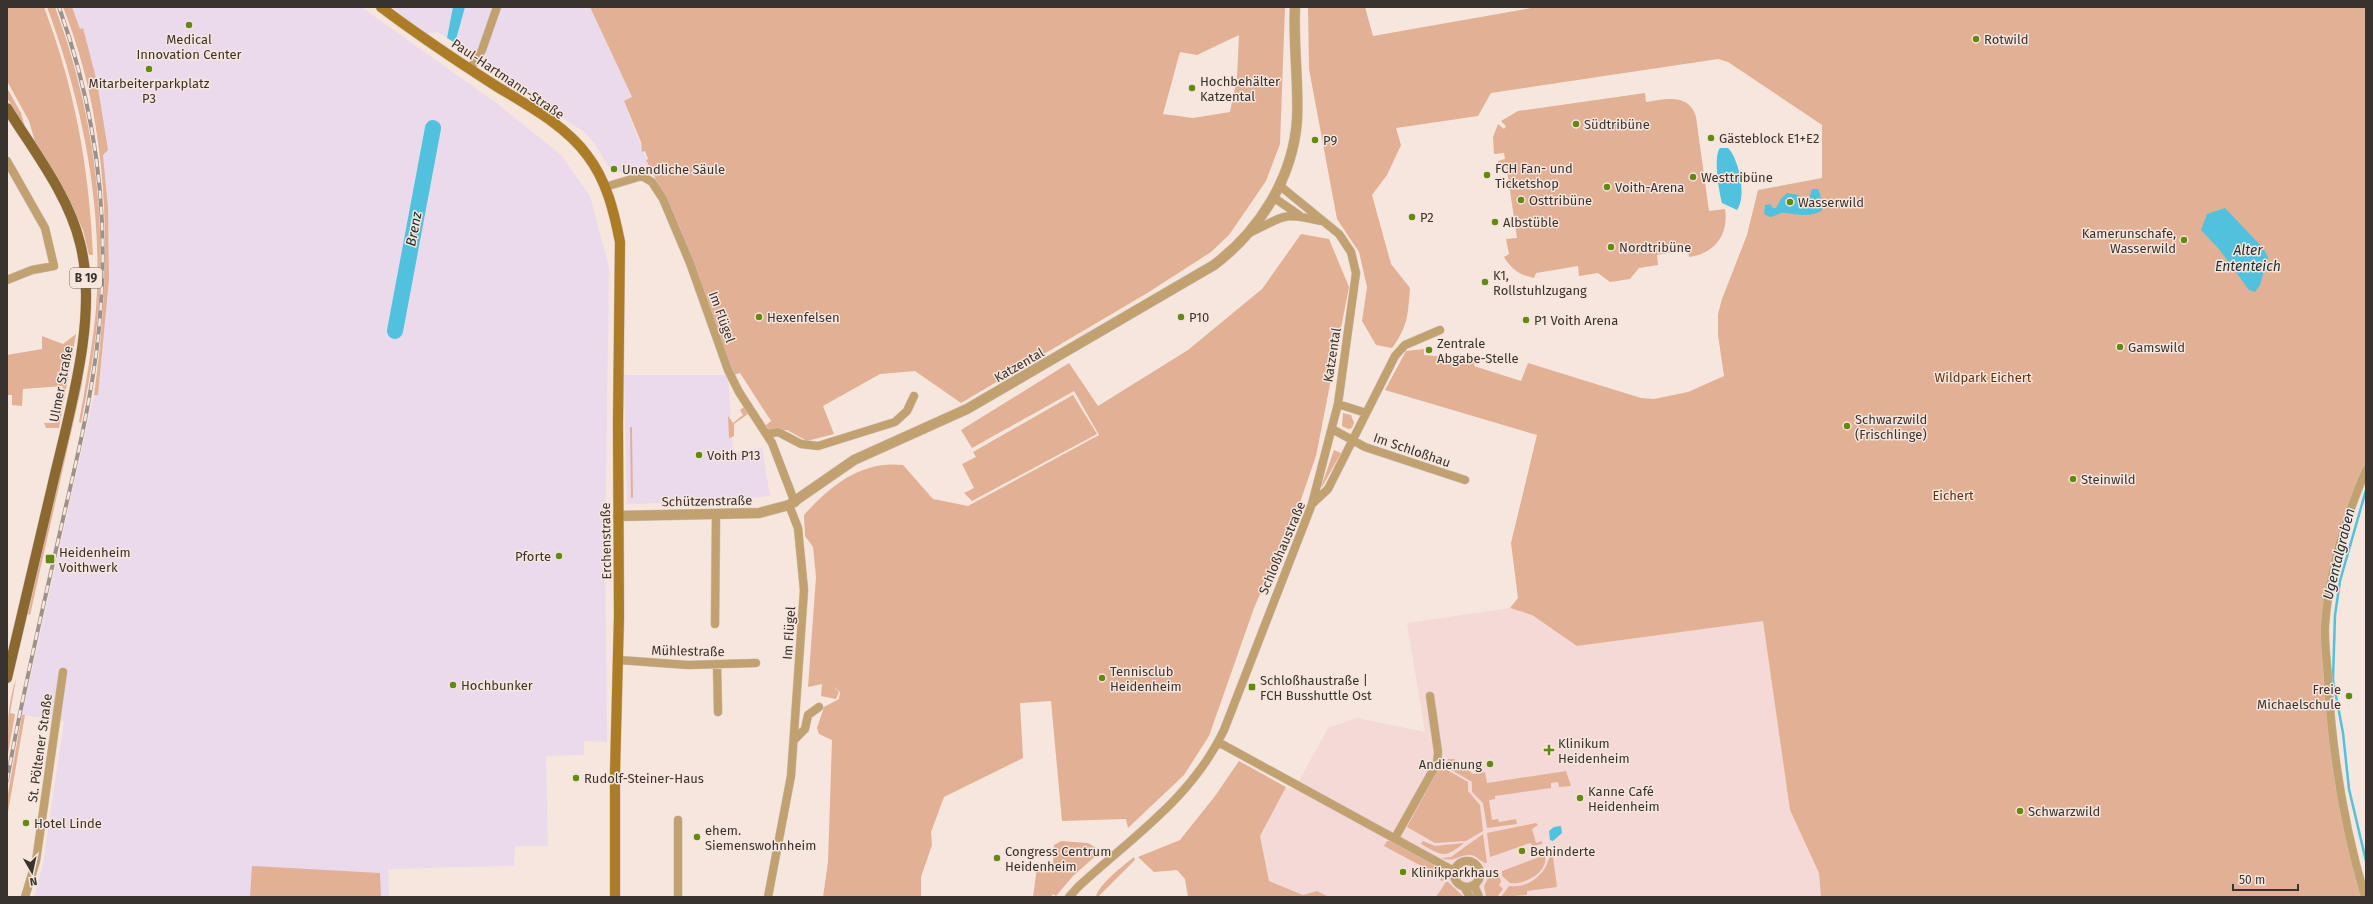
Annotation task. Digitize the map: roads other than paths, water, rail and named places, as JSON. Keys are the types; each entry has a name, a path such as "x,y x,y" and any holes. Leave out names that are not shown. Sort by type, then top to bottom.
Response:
{"main road":[{"name":"Paul-Hartmann-Straße","path":"381,7 470,69 531,108 575,141 592,162 605,187"},
{"name":"Ulmer Straße","path":"7,108 52,179 73,222 82,252 87,288 84,333 74,387 7,678"},
{"name":"Erchenstraße","path":"605,187 614,213 620,242 618,516 619,660 615,772 615,897"}],"street":[{"path":"470,69 482,50 497,7"},
{"path":"1279,185 1291,154 1297,120 1295,7"},
{"path":"7,161 45,228 54,266 32,270 7,280"},
{"name":"Im Flügel","path":"605,187 642,176 649,179 656,186 690,263 728,370 738,392 767,434 779,459 798,528 804,578 794,740 791,776 768,897"},
{"name":"Katzental","path":"792,504 854,460 967,409 1181,285 1221,259 1247,234 1273,197 1279,185 1334,230 1348,247 1356,274 1338,404 1312,504"},
{"name":"Katzental","path":"1273,197 1299,215 1322,221"},
{"name":"Katzental","path":"1247,234 1279,217 1299,215"},
{"name":"Schloßhaustraße","path":"1069,897 1187,788 1206,764 1218,742 1312,504 1328,489 1398,352 1405,345 1440,330"},
{"path":"767,434 778,432 801,444 818,446 895,422 907,411 914,396"},
{"path":"1338,404 1366,413"},
{"name":"Im Schloßhau","path":"1332,429 1353,441 1399,459 1465,480"},
{"path":"2365,897 2347,834 2340,792 2330,707 2325,625 2330,585 2338,552 2350,508 2366,470"},
{"name":"Schützenstraße","path":"618,516 759,513 792,504"},
{"path":"715,624 716,514"},
{"name":"Mühlestraße","path":"619,660 644,663 756,663"},
{"path":"717,664 718,712"},
{"name":"St. Pöltener Straße","path":"25,897 36,861 63,672"},
{"path":"1395,838 1437,763 1438,752 1430,696"},
{"path":"794,740 805,728 808,715 818,707"},
{"path":"1218,742 1454,870"},
{"path":"678,820 678,897"},
{"path":"1470,897 1464,887 1455,881 1454,870 1462,861 1474,863 1480,874 1474,885"},
{"path":"1464,887 1474,885"},
{"path":"1474,885 1479,897"}],"water":[{"path":"453,7 465,7 455,43 447,38"},
{"path":"1720,148 1728,148 1732,153 1738,169 1741,196 1740,204 1737,210 1722,203 1718,183 1717,166 1718,152"},
{"path":"1812,189 1818,189 1822,210 1809,215 1783,213 1770,217 1764,214 1765,205 1770,204 1773,208 1776,208 1781,199 1787,193 1798,195 1808,203"},
{"name":"Alter Ententeich","path":"2225,208 2263,248 2268,257 2260,285 2255,292 2249,290 2219,249 2201,230 2207,214"},
{"path":"1561,826 1562,833 1553,841 1550,840 1549,831 1554,827"}],"waterway":[{"name":"Brenz","path":"395,331 433,128"},
{"name":"Ugentalgraben","path":"2366,490 2340,581 2335,615 2333,680 2343,733 2349,789 2366,861"}],"railway":[{"path":"7,781 27,679 88,407 96,355 101,303 103,265 102,228 100,190 95,153 81,79 59,7"}],"place":[{"name":"Medical Innovation Center","path":"189,25"},
{"name":"Rotwild","path":"1976,39"},
{"name":"Mitarbeiterparkplatz P3","path":"149,69"},
{"name":"Hochbehälter Katzental","path":"1192,88"},
{"name":"Südtribüne","path":"1576,124"},
{"name":"Gästeblock E1+E2","path":"1711,138"},
{"name":"P9","path":"1315,140"},
{"name":"Unendliche Säule","path":"614,169"},
{"name":"FCH Fan- und Ticketshop","path":"1487,175"},
{"name":"Westtribüne","path":"1693,177"},
{"name":"Voith-Arena","path":"1607,187"},
{"name":"Osttribüne","path":"1521,200"},
{"name":"Wasserwild","path":"1790,202"},
{"name":"P2","path":"1412,217"},
{"name":"Albstüble","path":"1495,222"},
{"name":"Kamerunschafe, Wasserwild","path":"2184,240"},
{"name":"Nordtribüne","path":"1611,247"},
{"name":"K1, Rollstuhlzugang","path":"1485,282"},
{"name":"Hexenfelsen","path":"759,317"},
{"name":"P10","path":"1181,317"},
{"name":"P1 Voith Arena","path":"1526,320"},
{"name":"Gamswild","path":"2120,347"},
{"name":"Zentrale Abgabe-Stelle","path":"1429,350"},
{"name":"Schwarzwild (Frischlinge)","path":"1847,426"},
{"name":"Voith P13","path":"699,455"},
{"name":"Steinwild","path":"2073,479"},
{"name":"Pforte","path":"559,556"},
{"name":"Heidenheim Voithwerk","path":"50,559"},
{"name":"Tennisclub Heidenheim","path":"1102,678"},
{"name":"Hochbunker","path":"453,685"},
{"name":"Schloßhaustraße | FCH Busshuttle Ost","path":"1252,687"},
{"name":"Freie Michaelschule","path":"2349,696"},
{"name":"Klinikum Heidenheim","path":"1549,750"},
{"name":"Andienung","path":"1490,764"},
{"name":"Rudolf-Steiner-Haus","path":"576,778"},
{"name":"Kanne Café Heidenheim","path":"1580,798"},
{"name":"Schwarzwild","path":"2020,811"},
{"name":"Hotel Linde","path":"26,823"},
{"name":"ehem. Siemenswohnheim","path":"697,837"},
{"name":"Behinderte","path":"1522,851"},
{"name":"Congress Centrum Heidenheim","path":"997,858"},
{"name":"Klinikparkhaus","path":"1403,872"}],"park label":[{"name":"Wildpark Eichert","path":"1983,377"},
{"name":"Eichert","path":"1953,495"}]}
